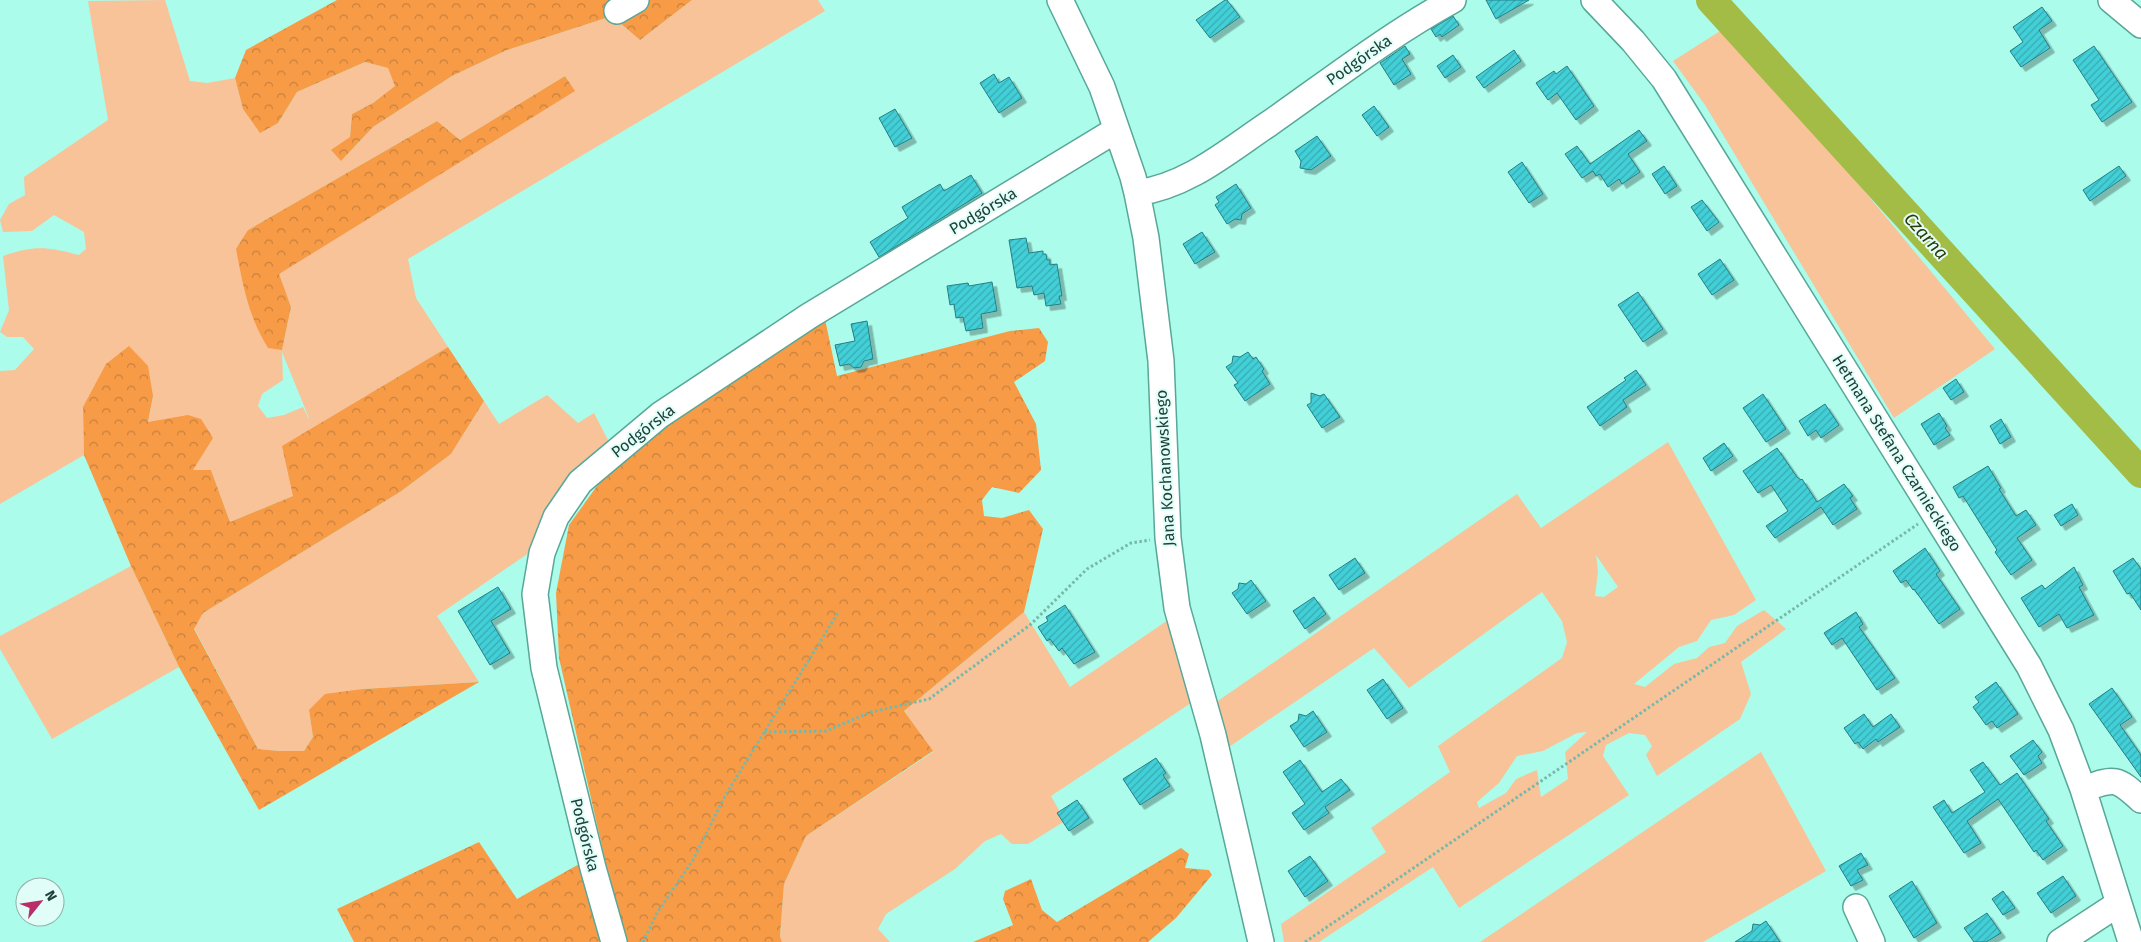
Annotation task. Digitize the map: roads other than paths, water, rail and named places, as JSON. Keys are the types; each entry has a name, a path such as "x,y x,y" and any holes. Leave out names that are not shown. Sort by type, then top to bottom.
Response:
{"street":[{"name":"Jana Kochanowskiego","path":"1060,0 1102,87 1137,193 1146,238 1160,361 1168,538 1176,608 1213,735 1260,942"},
{"name":"Podgórska","path":"1137,193 1157,190 1184,180 1416,20 1453,0"},
{"name":"Hetmana Stefana Czarnieckiego","path":"1594,0 1633,41 1664,79 2029,666 2060,730 2083,789 2131,942"},
{"path":"2110,0 2141,24"},
{"name":"Podgórska","path":"614,942 593,868 544,668 535,594 542,553 556,517 580,482 660,415 809,316 1116,130"},
{"path":"2083,789 2109,780 2124,784 2141,800"},
{"path":"2060,942 2118,904"},
{"path":"1856,907 1872,942"}],"waterway":[{"name":"Czarna","path":"1711,0 2141,473"}]}
